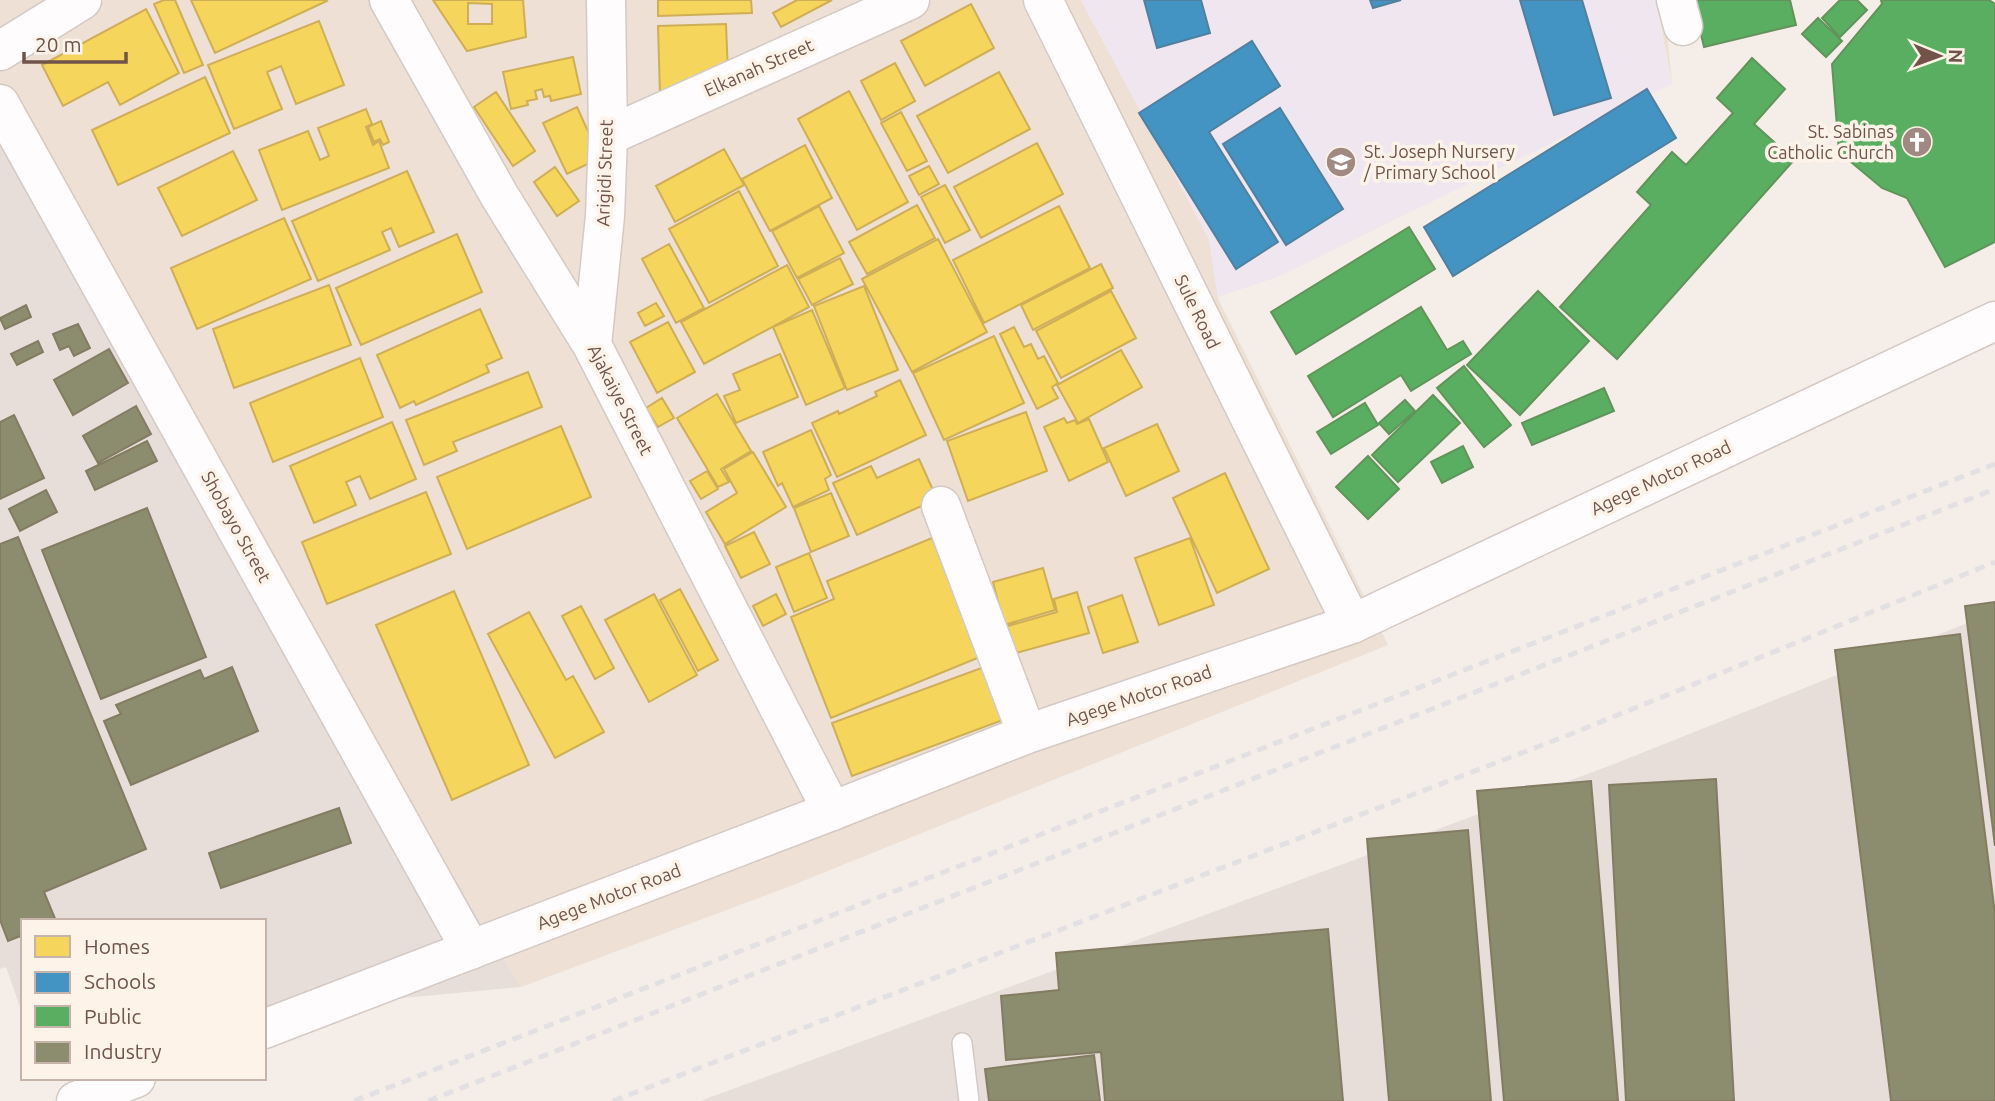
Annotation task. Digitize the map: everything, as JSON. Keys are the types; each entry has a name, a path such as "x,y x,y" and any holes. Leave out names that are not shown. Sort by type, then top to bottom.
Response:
{"street":[{"path":"0,51 82,0"},
{"name":"Ajakaiye Street","path":"389,0 499,195 592,345 832,811"},
{"name":"Arigidi Street","path":"592,345 605,216 608,136 606,0"},
{"name":"Elkanah Street","path":"608,136 909,0"},
{"name":"Sule Road","path":"1043,0 1352,624"},
{"name":"Shobayo Street","path":"0,104 471,950"},
{"name":"Agege Motor Road","path":"266,1028 1027,734 1352,624 1995,321"},
{"path":"941,506 1027,734"},
{"path":"76,1101 131,1080"}],"lane":[{"path":"962,1043 969,1101"}],"shaded area":[{"path":"0,0 1081,0 1209,239 1218,298 1388,645 793,885 521,987 0,127"},
{"name":"St. Joseph Nursery / Primary School","path":"1081,0 1656,0 1672,84 1280,276 1218,297 1209,239"},
{"path":"1656,0 1664,0 1672,84"},
{"path":"0,127 521,987 266,1011 266,919 21,919 21,1010 6,967 0,969"},
{"path":"1995,612 1995,1101 700,1101 1609,766"}],"building: Homes":[{"path":"175,0 203,65 184,73 154,4"},
{"path":"191,0 326,0 327,1 215,53"},
{"path":"433,0 523,0 526,37 467,51","holes":["468,3 492,4 492,24 468,24"]},
{"path":"658,0 751,0 752,13 658,16"},
{"path":"797,0 832,0 781,27 773,13"},
{"path":"971,4 994,48 925,86 901,41"},
{"path":"146,9 179,73 120,105 108,82 63,106 42,65"},
{"path":"319,21 344,85 296,104 281,66 267,72 282,109 234,129 208,65"},
{"path":"726,24 728,73 660,95 658,26"},
{"path":"573,57 581,94 551,101 550,96 544,97 542,89 535,91 537,99 527,101 528,105 511,109 503,72"},
{"path":"895,63 915,101 881,120 861,81"},
{"path":"999,72 1030,129 948,173 917,116"},
{"path":"205,77 230,133 118,185 92,130"},
{"path":"849,91 908,202 857,230 798,119"},
{"path":"496,92 535,151 513,166 474,107"},
{"path":"577,107 600,158 567,174 543,123"},
{"path":"366,109 372,124 366,127 373,145 379,141 389,168 282,210 259,150 308,131 320,160 329,156 318,128"},
{"path":"901,112 927,161 907,171 881,123"},
{"path":"381,121 389,142 383,145 380,139 374,142 368,127"},
{"path":"1037,143 1063,194 981,238 954,187"},
{"path":"805,145 832,198 770,231 742,179"},
{"path":"724,149 744,185 675,222 656,186"},
{"path":"233,151 257,200 182,236 158,188"},
{"path":"929,166 939,184 919,195 909,176"},
{"path":"555,167 579,201 557,216 534,182"},
{"path":"407,171 434,232 399,247 391,228 382,232 390,250 318,281 292,221"},
{"path":"945,185 970,230 945,243 921,197"},
{"path":"739,191 778,266 709,303 669,229"},
{"path":"917,205 935,238 867,274 849,242"},
{"path":"819,206 844,253 797,278 772,231"},
{"path":"1059,206 1090,268 984,323 953,260"},
{"path":"284,218 311,279 197,329 171,268"},
{"path":"457,234 482,292 361,345 336,288"},
{"path":"938,239 987,332 912,372 862,279"},
{"path":"669,244 704,308 676,323 642,259"},
{"path":"840,258 853,284 812,305 798,279"},
{"path":"1101,264 1113,288 1033,330 1021,305"},
{"path":"787,265 809,307 704,364 681,322"},
{"path":"329,285 351,345 234,388 213,329"},
{"path":"864,286 898,370 847,390 814,306"},
{"path":"1111,291 1136,338 1061,378 1036,331"},
{"path":"656,303 664,316 645,326 638,313"},
{"path":"480,309 502,358 486,365 489,372 416,405 414,401 400,408 377,355"},
{"path":"812,310 845,388 806,405 773,327"},
{"path":"668,322 695,372 657,393 630,342"},
{"path":"1014,327 1024,347 1031,344 1038,359 1044,356 1058,383 1052,387 1058,398 1037,409 1000,334"},
{"path":"994,336 1024,403 944,440 913,373"},
{"path":"1121,350 1142,387 1078,423 1057,385"},
{"path":"780,354 798,397 736,423 724,396 740,390 733,374"},
{"path":"360,358 383,417 273,462 250,403"},
{"path":"528,372 542,407 453,442 457,451 424,465 406,420"},
{"path":"900,380 926,435 837,477 812,423 877,396 875,392"},
{"path":"717,394 751,451 721,469 729,482 718,487 677,418"},
{"path":"662,398 674,418 658,427 646,408"},
{"path":"1026,412 1047,471 968,501 947,441"},
{"path":"1064,418 1067,423 1075,420 1077,424 1089,419 1108,462 1069,481 1044,427"},
{"path":"392,422 416,479 370,499 360,476 346,482 356,505 314,523 290,466"},
{"path":"1157,424 1179,471 1126,496 1104,448"},
{"path":"561,426 591,497 467,549 437,477"},
{"path":"811,430 831,475 825,479 829,490 793,507 782,483 778,486 763,452"},
{"path":"753,452 786,507 725,544 706,512 737,493 724,469"},
{"path":"919,459 937,499 857,535 833,483 871,466 877,478"},
{"path":"707,471 718,489 701,499 690,481"},
{"path":"1225,473 1269,569 1217,593 1173,498"},
{"path":"426,492 451,554 327,604 302,542"},
{"path":"831,493 849,536 811,552 794,508"},
{"path":"754,532 770,564 741,578 725,546"},
{"path":"932,538 980,657 831,718 791,617 834,599 827,581"},
{"path":"1190,538 1214,605 1159,625 1135,558"},
{"path":"809,553 827,598 794,612 776,567"},
{"path":"1043,568 1055,610 1004,625 993,582"},
{"path":"680,589 718,660 698,671 660,600"},
{"path":"454,591 529,765 452,800 376,625"},
{"path":"1077,592 1089,633 1009,655 1001,628 1057,612 1054,599"},
{"path":"654,594 697,675 649,702 605,620"},
{"path":"776,594 786,614 763,626 753,606"},
{"path":"1122,595 1138,642 1103,653 1088,607"},
{"path":"581,606 614,668 595,679 562,616"},
{"path":"529,612 566,680 573,676 604,732 555,758 488,634"},
{"path":"984,667 1003,720 852,776 832,723"}],"building: Schools":[{"path":"1144,0 1201,0 1210,33 1157,48"},
{"path":"1370,0 1401,0 1373,8"},
{"path":"1520,0 1582,0 1611,98 1554,115"},
{"path":"1252,41 1280,86 1209,132 1278,242 1236,269 1139,113"},
{"path":"1647,89 1676,138 1453,276 1424,227"},
{"path":"1280,108 1343,209 1286,245 1223,144"}],"building: Public":[{"path":"1693,0 1790,0 1796,25 1704,47"},
{"path":"1840,0 1857,0 1867,10 1840,37 1822,18"},
{"name":"St. Sabinas Catholic Church","path":"1881,0 1989,0 1995,4 1995,242 1945,267 1907,198 1882,188 1839,152 1832,64 1882,4"},
{"path":"1818,18 1842,41 1826,57 1802,34"},
{"path":"1752,58 1785,89 1754,124 1794,160 1617,359 1560,307 1651,205 1637,192 1672,152 1686,165 1733,113 1717,98"},
{"path":"1409,227 1435,269 1296,354 1271,312"},
{"path":"1538,291 1589,341 1520,415 1467,365"},
{"path":"1421,307 1447,350 1463,341 1471,354 1411,391 1401,375 1333,417 1308,376"},
{"path":"1464,366 1511,425 1484,447 1437,388"},
{"path":"1604,388 1614,411 1532,445 1522,423"},
{"path":"1433,395 1460,423 1398,482 1372,455"},
{"path":"1405,400 1415,411 1389,434 1379,423"},
{"path":"1365,403 1378,425 1331,454 1317,432"},
{"path":"1463,446 1473,467 1442,483 1431,462"},
{"path":"1368,456 1399,489 1368,519 1336,487"}],"building: Industry":[{"path":"26,305 31,317 5,329 0,318"},
{"path":"78,324 90,348 74,356 69,346 60,350 53,334"},
{"path":"38,341 43,352 17,365 11,354"},
{"path":"109,349 128,383 73,415 54,380"},
{"path":"136,406 151,434 98,463 83,436"},
{"path":"14,415 44,478 0,499 0,422"},
{"path":"147,441 157,461 95,490 86,471"},
{"path":"46,490 57,512 20,531 9,509"},
{"path":"147,508 206,657 101,699 42,550"},
{"path":"18,537 146,849 44,892 55,919 21,919 21,936 8,941 0,920 0,544"},
{"path":"1995,602 1995,846 1965,606"},
{"path":"1960,634 1995,914 1995,1101 1891,1101 1835,650"},
{"path":"232,667 258,731 131,785 104,721 121,714 116,705 200,670 204,679"},
{"path":"1716,779 1734,1101 1626,1101 1609,785"},
{"path":"1591,781 1618,1101 1504,1101 1477,791"},
{"path":"339,808 351,843 221,888 209,853"},
{"path":"1468,830 1491,1101 1389,1101 1367,839"},
{"path":"1328,929 1343,1101 1105,1101 1101,1052 1006,1060 1001,996 1059,990 1056,953"},
{"path":"1094,1055 1100,1101 989,1101 985,1069"}],"railway":[{"path":"354,1101 1995,464"},
{"path":"428,1101 1995,489"},
{"path":"613,1101 1566,736 1995,562"}],"place":[{"name":"St. Sabinas Catholic Church","path":"1917,142"},
{"name":"St. Joseph Nursery / Primary School","path":"1341,162"}]}
